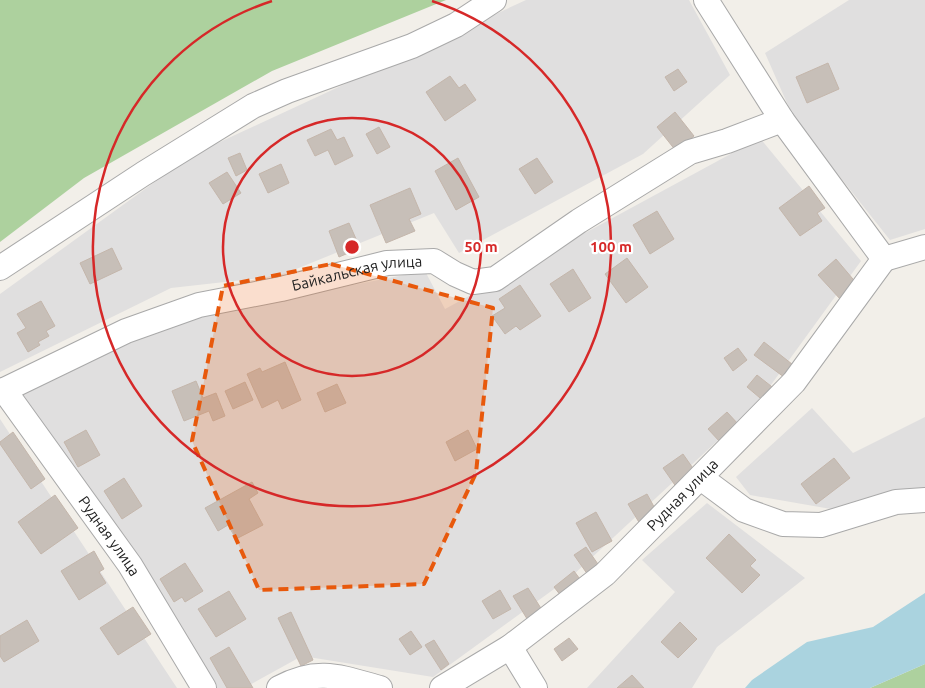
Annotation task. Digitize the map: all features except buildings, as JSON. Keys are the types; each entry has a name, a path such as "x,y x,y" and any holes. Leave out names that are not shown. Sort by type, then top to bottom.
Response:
{"street":[{"path":"0,268 143,174 253,106 287,91 412,46 456,25 494,0"},
{"path":"706,0 782,120 884,259 925,247"},
{"name":"Байкальская улица","path":"2,391 126,331 200,305 281,289 387,263 434,260 455,274 473,282 495,279 578,220 690,152 727,141 782,120"},
{"name":"Рудная улица","path":"442,688 510,647 605,574 794,382 884,259"},
{"name":"Рудная улица","path":"2,391 130,564 204,688"},
{"path":"701,478 744,510 783,524 820,524 896,502 925,500"},
{"path":"510,647 535,688"},
{"path":"279,688 308,676 325,674 380,688"}],"highlighted area":[{"path":"331,264 493,308 476,473 424,584 259,590 192,441 223,286"}],"shaded area":[{"path":"526,0 689,0 730,75 643,154 459,253 434,213 279,276 171,288 0,372 0,294 192,155"},
{"path":"849,0 925,0 925,229 890,240 794,119 765,53"},
{"path":"760,138 861,261 757,404 572,576 433,677 302,656 244,688 214,688 20,396 181,318 425,271 445,309"},
{"path":"812,408 853,453 925,417 925,491 831,509 750,495 736,477"},
{"path":"0,419 177,688 0,688"},
{"path":"707,503 805,578 717,647 692,688 587,688 675,592 642,560"}],"green space":[{"path":"0,0 446,0 272,71 84,178 0,242"},
{"path":"925,664 925,688 870,688"}],"water":[{"path":"925,593 925,664 870,688 745,688 752,680 807,642 873,627"}]}
